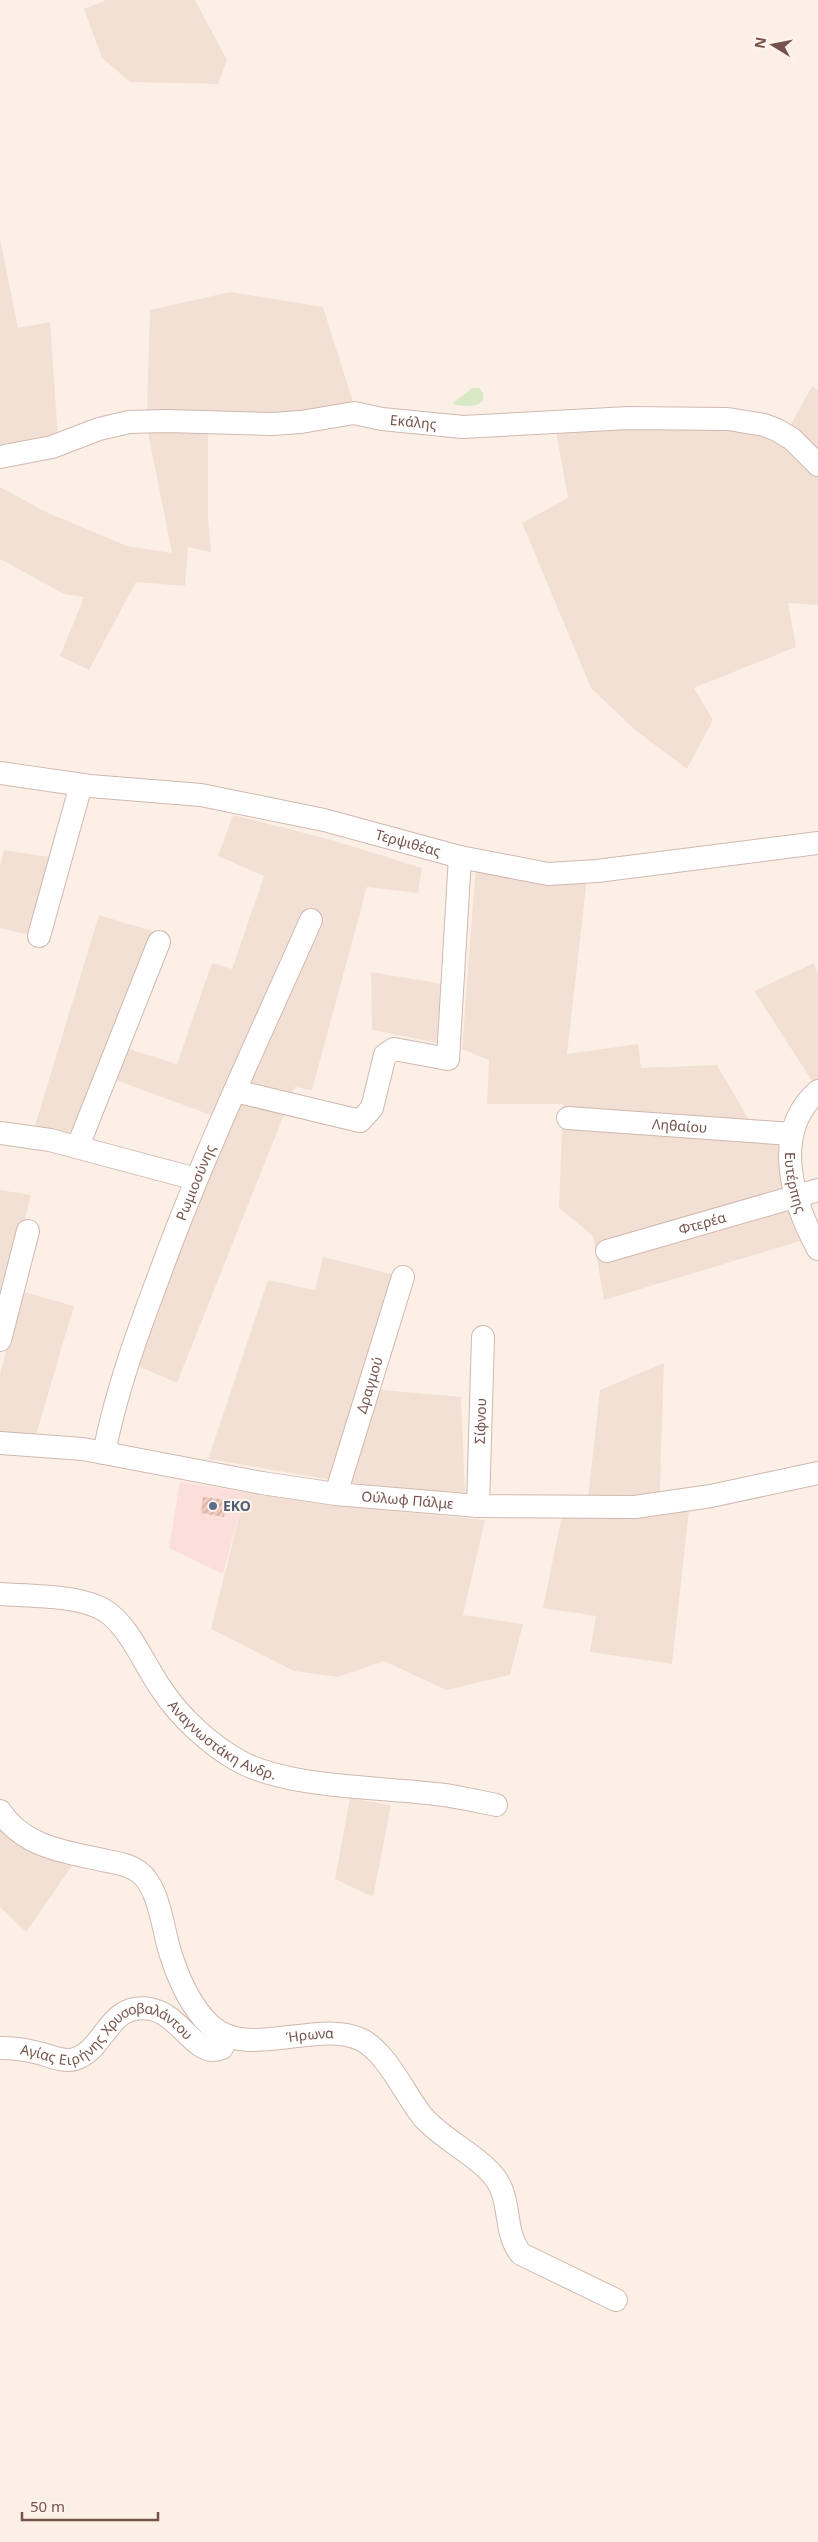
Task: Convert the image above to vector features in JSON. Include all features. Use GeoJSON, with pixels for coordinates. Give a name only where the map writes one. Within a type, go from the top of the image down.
{"type":"FeatureCollection","features":[{"type":"Feature","properties":{"kind":"street","name":"Εκάλης"},"geometry":{"type":"LineString","coordinates":[[0,457],[52,447],[99,428],[124,423],[166,421],[272,424],[301,422],[354,413],[382,419],[463,427],[628,418],[728,420],[758,424],[777,430],[792,439],[818,465]]}},
{"type":"Feature","properties":{"kind":"street","name":"Τερψιθέας"},"geometry":{"type":"LineString","coordinates":[[0,774],[81,785],[179,792],[210,797],[324,820],[460,857],[548,874],[672,862],[818,843]]}},
{"type":"Feature","properties":{"kind":"street"},"geometry":{"type":"LineString","coordinates":[[39,936],[81,785]]}},
{"type":"Feature","properties":{"kind":"street"},"geometry":{"type":"LineString","coordinates":[[235,1091],[360,1121],[372,1108],[385,1055],[394,1049],[448,1059],[460,857]]}},
{"type":"Feature","properties":{"kind":"street","name":"Ρωμιοσύνης"},"geometry":{"type":"LineString","coordinates":[[104,1453],[126,1364],[196,1179],[310,920]]}},
{"type":"Feature","properties":{"kind":"street"},"geometry":{"type":"LineString","coordinates":[[78,1146],[159,942]]}},
{"type":"Feature","properties":{"kind":"street","name":"Ευτέρπης"},"geometry":{"type":"LineString","coordinates":[[818,1091],[800,1110],[792,1134],[791,1170],[800,1210],[818,1249]]}},
{"type":"Feature","properties":{"kind":"street","name":"Ληθαίου"},"geometry":{"type":"LineString","coordinates":[[568,1118],[792,1134]]}},
{"type":"Feature","properties":{"kind":"street"},"geometry":{"type":"LineString","coordinates":[[0,1133],[78,1146],[196,1179]]}},
{"type":"Feature","properties":{"kind":"street","name":"Φτερέα"},"geometry":{"type":"LineString","coordinates":[[607,1251],[818,1190]]}},
{"type":"Feature","properties":{"kind":"street"},"geometry":{"type":"LineString","coordinates":[[0,1340],[28,1231]]}},
{"type":"Feature","properties":{"kind":"street","name":"Δραγμού"},"geometry":{"type":"LineString","coordinates":[[336,1494],[403,1277]]}},
{"type":"Feature","properties":{"kind":"street","name":"Σίφνου"},"geometry":{"type":"LineString","coordinates":[[478,1506],[483,1337]]}},
{"type":"Feature","properties":{"kind":"street","name":"Ούλωφ Πάλμε"},"geometry":{"type":"LineString","coordinates":[[0,1443],[37,1444],[104,1453],[262,1483],[336,1494],[478,1506],[635,1507],[711,1496],[818,1472]]}},
{"type":"Feature","properties":{"kind":"street","name":"Αναγνωστάκη Ανδρ."},"geometry":{"type":"LineString","coordinates":[[0,1594],[71,1601],[99,1608],[112,1615],[125,1631],[161,1689],[180,1712],[237,1760],[254,1768],[305,1780],[437,1794],[496,1805]]}},
{"type":"Feature","properties":{"kind":"street","name":"Ήρωνα"},"geometry":{"type":"LineString","coordinates":[[0,1811],[18,1831],[38,1843],[58,1850],[127,1866],[141,1873],[149,1882],[170,1952],[184,1987],[209,2024],[218,2032],[228,2036],[263,2039],[338,2034],[364,2042],[389,2068],[424,2118],[496,2179],[504,2198],[512,2242],[521,2254],[616,2300]]}},
{"type":"Feature","properties":{"kind":"street","name":"Αγίας Ειρήνης Χρυσοβαλάντου"},"geometry":{"type":"LineString","coordinates":[[0,2048],[24,2050],[65,2060],[73,2060],[88,2050],[116,2018],[139,2008],[156,2010],[169,2016],[198,2045],[206,2050],[222,2048],[228,2036]]}},
{"type":"Feature","properties":{"kind":"shaded area"},"geometry":{"type":"Polygon","coordinates":[[[106,0],[195,0],[227,60],[218,84],[130,82],[102,58],[84,9],[106,0]]]}},
{"type":"Feature","properties":{"kind":"shaded area"},"geometry":{"type":"Polygon","coordinates":[[[0,239],[18,328],[50,322],[58,437],[0,448],[0,239]]]}},
{"type":"Feature","properties":{"kind":"shaded area"},"geometry":{"type":"Polygon","coordinates":[[[230,292],[323,307],[353,402],[287,414],[187,414],[147,410],[150,310],[230,292]]]}},
{"type":"Feature","properties":{"kind":"shaded area"},"geometry":{"type":"Polygon","coordinates":[[[812,386],[818,390],[818,464],[813,472],[818,476],[818,605],[788,603],[796,647],[694,688],[713,720],[687,769],[635,730],[591,688],[522,523],[568,498],[556,432],[610,428],[689,427],[760,433],[783,439],[812,386]]]}},
{"type":"Feature","properties":{"kind":"shaded area"},"geometry":{"type":"Polygon","coordinates":[[[147,428],[208,430],[208,518],[211,552],[188,547],[185,586],[136,582],[89,670],[60,656],[84,597],[64,594],[0,559],[0,487],[46,512],[127,546],[172,553],[147,428]]]}},
{"type":"Feature","properties":{"kind":"shaded area"},"geometry":{"type":"Polygon","coordinates":[[[233,815],[332,840],[422,868],[418,893],[367,887],[312,1090],[295,1087],[177,1383],[131,1363],[227,1121],[102,1075],[75,1138],[34,1129],[99,915],[152,931],[110,1043],[177,1064],[212,963],[232,969],[264,876],[218,856],[233,815]]]}},
{"type":"Feature","properties":{"kind":"shaded area"},"geometry":{"type":"Polygon","coordinates":[[[4,850],[56,858],[35,936],[0,928],[0,867],[4,850]]]}},
{"type":"Feature","properties":{"kind":"shaded area"},"geometry":{"type":"Polygon","coordinates":[[[476,864],[587,878],[567,1054],[638,1044],[641,1068],[717,1065],[760,1139],[783,1142],[804,1240],[604,1300],[593,1236],[559,1208],[563,1104],[487,1104],[489,1060],[462,1049],[476,864]]]}},
{"type":"Feature","properties":{"kind":"shaded area"},"geometry":{"type":"Polygon","coordinates":[[[814,963],[818,975],[818,1081],[814,1084],[754,991],[814,963]]]}},
{"type":"Feature","properties":{"kind":"shaded area"},"geometry":{"type":"Polygon","coordinates":[[[371,972],[443,984],[437,1043],[372,1030],[371,972]]]}},
{"type":"Feature","properties":{"kind":"shaded area"},"geometry":{"type":"Polygon","coordinates":[[[0,1190],[31,1195],[6,1293],[0,1291],[0,1190]]]}},
{"type":"Feature","properties":{"kind":"shaded area"},"geometry":{"type":"Polygon","coordinates":[[[323,1257],[403,1277],[372,1389],[461,1397],[465,1492],[427,1491],[344,1482],[208,1459],[268,1280],[315,1290],[323,1257]]]}},
{"type":"Feature","properties":{"kind":"shaded area"},"geometry":{"type":"Polygon","coordinates":[[[20,1291],[74,1306],[36,1435],[0,1434],[0,1375],[20,1291]]]}},
{"type":"Feature","properties":{"kind":"shaded area"},"geometry":{"type":"Polygon","coordinates":[[[664,1363],[659,1514],[689,1510],[672,1664],[590,1652],[596,1616],[543,1608],[562,1515],[586,1516],[600,1390],[664,1363]]]}},
{"type":"Feature","properties":{"kind":"shaded area"},"geometry":{"type":"Polygon","coordinates":[[[180,1482],[245,1492],[223,1574],[169,1548],[180,1482]]]}},
{"type":"Feature","properties":{"kind":"shaded area"},"geometry":{"type":"Polygon","coordinates":[[[245,1492],[329,1505],[485,1520],[463,1615],[523,1624],[510,1675],[446,1690],[384,1661],[338,1677],[294,1671],[211,1629],[245,1492]]]}},
{"type":"Feature","properties":{"kind":"shaded area"},"geometry":{"type":"Polygon","coordinates":[[[350,1798],[391,1805],[373,1897],[335,1879],[350,1798]]]}},
{"type":"Feature","properties":{"kind":"shaded area"},"geometry":{"type":"Polygon","coordinates":[[[0,1829],[20,1845],[45,1858],[72,1866],[26,1932],[0,1907],[0,1829]]]}},
{"type":"Feature","properties":{"kind":"green space"},"geometry":{"type":"Polygon","coordinates":[[[472,388],[479,388],[483,393],[483,400],[480,403],[469,406],[452,404],[472,388]]]}},
{"type":"Feature","properties":{"kind":"building"},"geometry":{"type":"Polygon","coordinates":[[[203,1497],[227,1500],[224,1517],[201,1513],[203,1497]]]}},
{"type":"Feature","properties":{"kind":"place","name":"EKO"},"geometry":{"type":"Point","coordinates":[213,1506]}}]}
